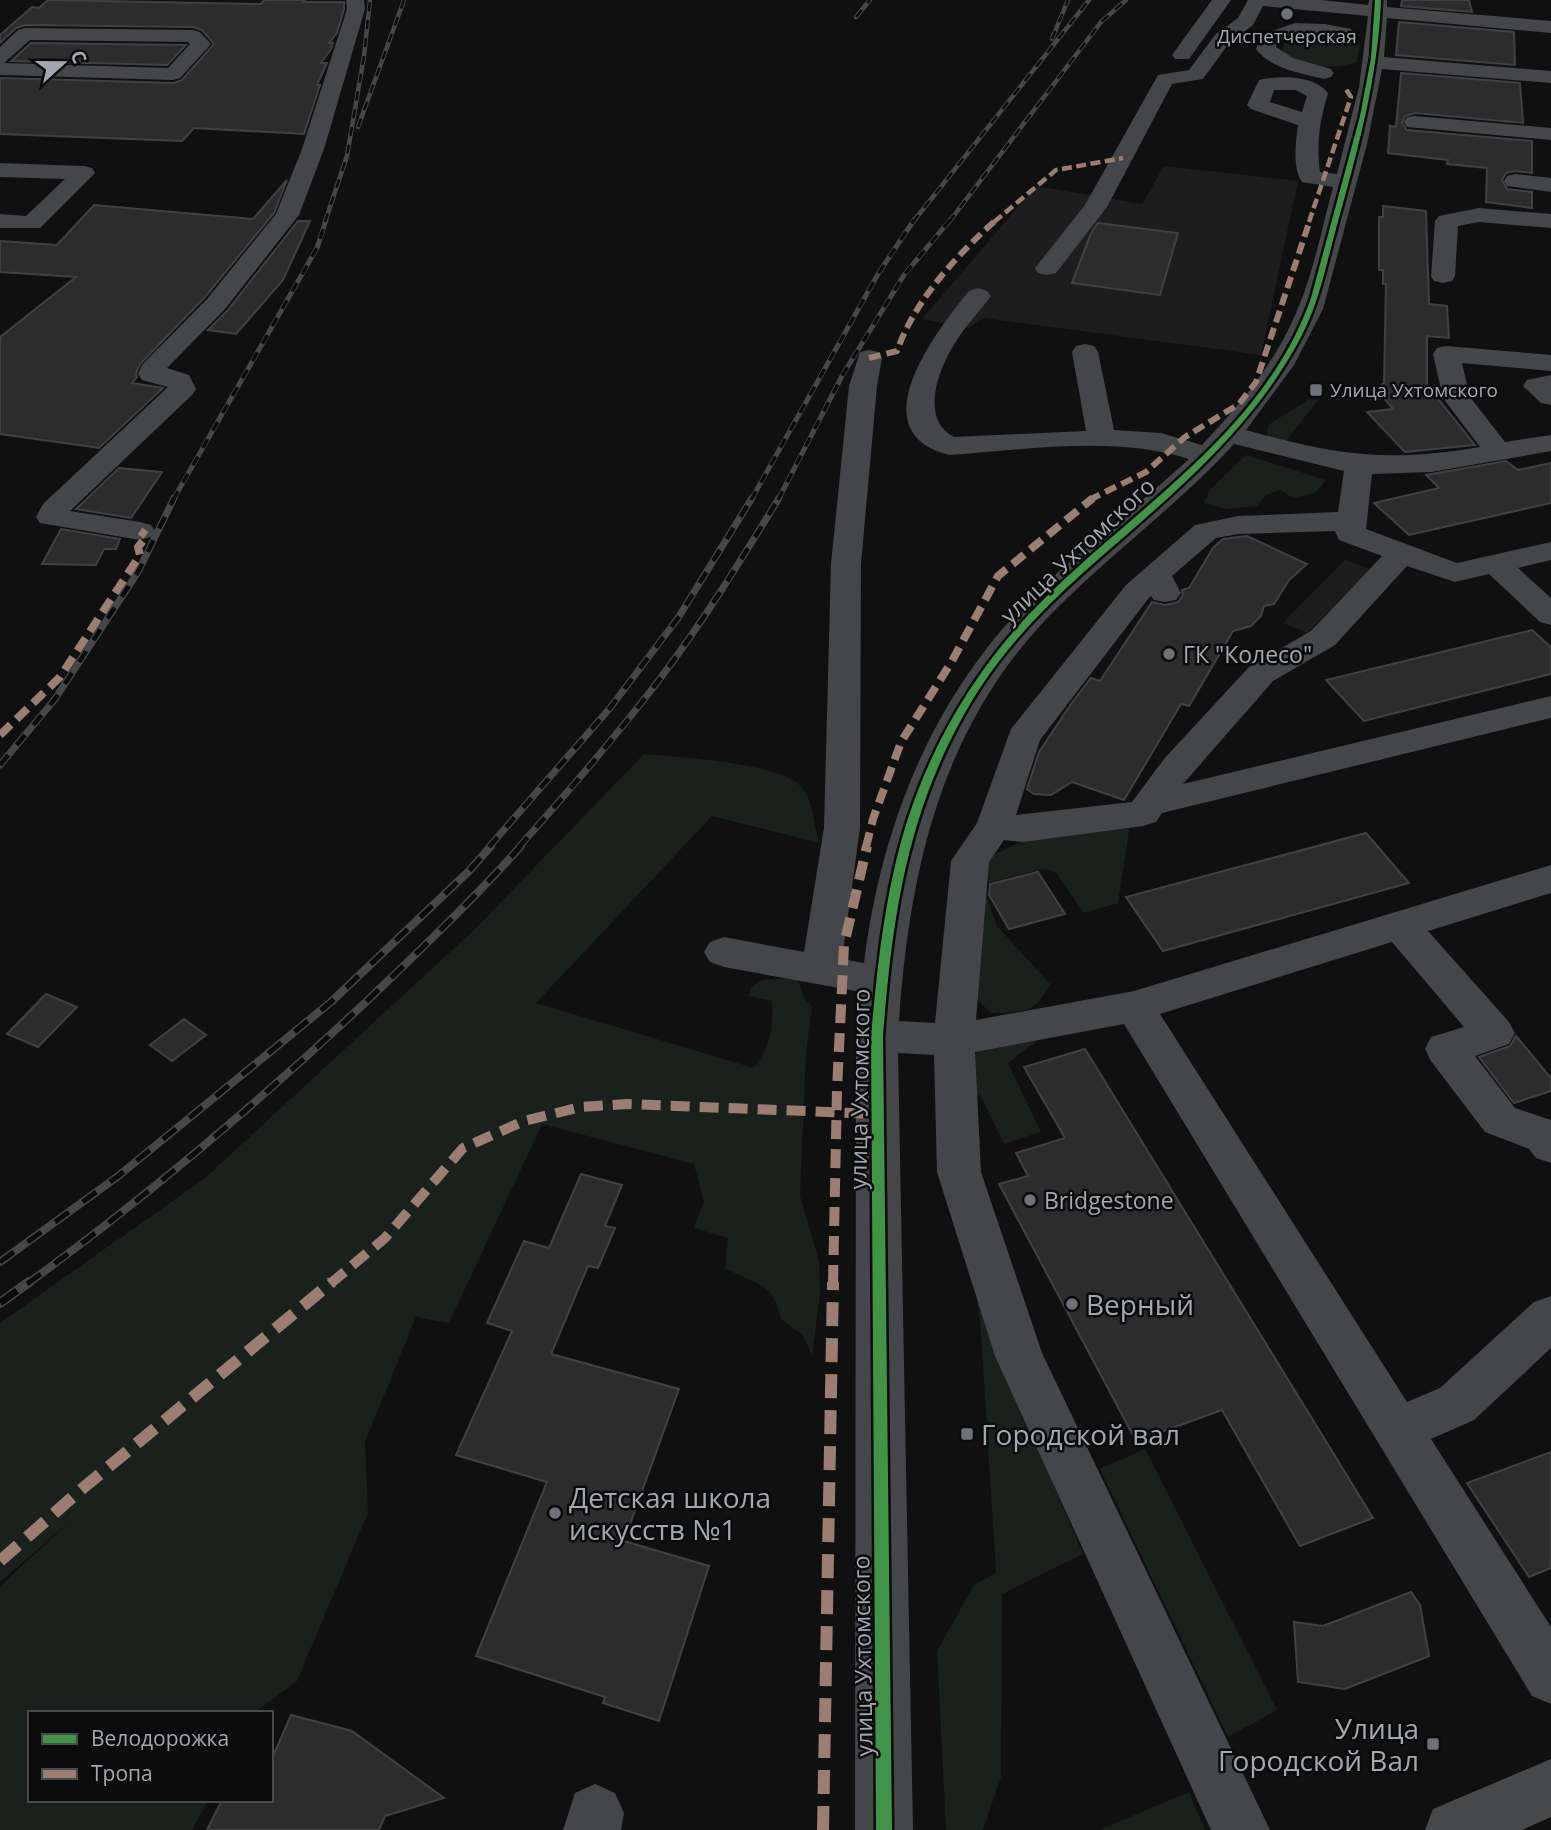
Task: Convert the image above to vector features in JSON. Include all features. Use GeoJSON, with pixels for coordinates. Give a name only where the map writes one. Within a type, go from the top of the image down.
{"type":"FeatureCollection","features":[{"type":"Feature","properties":{"kind":"main road"},"geometry":{"type":"LineString","coordinates":[[1454,1830],[1551,1788]]}},
{"type":"Feature","properties":{"kind":"street"},"geometry":{"type":"LineString","coordinates":[[140,531],[51,517],[54,510],[182,389],[179,381],[151,374],[155,365],[216,304],[287,215],[313,149],[356,9],[355,0]]}},
{"type":"Feature","properties":{"kind":"street"},"geometry":{"type":"LineString","coordinates":[[1047,268],[1095,207],[1165,79],[1222,0]]}},
{"type":"Feature","properties":{"kind":"street"},"geometry":{"type":"LineString","coordinates":[[1165,79],[1196,75],[1222,39],[1246,21],[1259,0],[1378,5],[1447,20],[1551,17]]}},
{"type":"Feature","properties":{"kind":"street","name":"улица Ухтомского"},"geometry":{"type":"LineString","coordinates":[[884,1830],[877,1036],[881,981],[900,872],[928,777],[949,731],[972,695],[1026,623],[1218,444],[1283,360],[1306,321],[1346,182],[1368,91],[1378,5]]}},
{"type":"Feature","properties":{"kind":"street"},"geometry":{"type":"LineString","coordinates":[[1368,91],[1348,81],[1274,57],[1266,49],[1268,39],[1278,32],[1298,28],[1341,32],[1374,53],[1551,77]]}},
{"type":"Feature","properties":{"kind":"street"},"geometry":{"type":"LineString","coordinates":[[0,58],[25,34],[192,36],[201,44],[173,74],[0,69]]}},
{"type":"Feature","properties":{"kind":"street"},"geometry":{"type":"LineString","coordinates":[[1308,121],[1305,146],[1310,177],[1346,182]]}},
{"type":"Feature","properties":{"kind":"street"},"geometry":{"type":"LineString","coordinates":[[1415,122],[1551,134]]}},
{"type":"Feature","properties":{"kind":"street"},"geometry":{"type":"LineString","coordinates":[[0,170],[83,173],[32,223],[0,220]]}},
{"type":"Feature","properties":{"kind":"street"},"geometry":{"type":"LineString","coordinates":[[1515,181],[1551,185]]}},
{"type":"Feature","properties":{"kind":"street"},"geometry":{"type":"LineString","coordinates":[[1443,276],[1447,221],[1479,215],[1551,221]]}},
{"type":"Feature","properties":{"kind":"street"},"geometry":{"type":"LineString","coordinates":[[978,296],[944,339],[926,374],[920,410],[928,433],[937,443],[949,446],[1105,438],[1218,444],[1289,451],[1389,466],[1419,464],[1551,443]]}},
{"type":"Feature","properties":{"kind":"street"},"geometry":{"type":"LineString","coordinates":[[1086,352],[1100,431],[1105,438]]}},
{"type":"Feature","properties":{"kind":"street"},"geometry":{"type":"LineString","coordinates":[[1498,452],[1457,398],[1446,354],[1551,363]]}},
{"type":"Feature","properties":{"kind":"street"},"geometry":{"type":"LineString","coordinates":[[821,970],[842,828],[846,564],[863,386],[869,358]]}},
{"type":"Feature","properties":{"kind":"street"},"geometry":{"type":"LineString","coordinates":[[1551,383],[1537,386],[1551,397]]}},
{"type":"Feature","properties":{"kind":"street"},"geometry":{"type":"LineString","coordinates":[[1359,463],[1350,534],[1455,573],[1551,551]]}},
{"type":"Feature","properties":{"kind":"street"},"geometry":{"type":"LineString","coordinates":[[1241,1830],[1019,1356],[959,1172],[954,1040],[970,861],[994,826],[1023,737],[1137,592],[1160,584],[1206,531],[1238,525],[1351,521]]}},
{"type":"Feature","properties":{"kind":"street"},"geometry":{"type":"LineString","coordinates":[[994,826],[1023,829],[1143,813],[1176,767],[1261,674],[1323,638],[1402,553]]}},
{"type":"Feature","properties":{"kind":"street"},"geometry":{"type":"LineString","coordinates":[[1496,564],[1551,615]]}},
{"type":"Feature","properties":{"kind":"street"},"geometry":{"type":"LineString","coordinates":[[1149,804],[1551,707]]}},
{"type":"Feature","properties":{"kind":"street"},"geometry":{"type":"LineString","coordinates":[[877,1036],[954,1040],[1134,1007],[1551,879]]}},
{"type":"Feature","properties":{"kind":"street"},"geometry":{"type":"LineString","coordinates":[[1400,925],[1494,1033],[1446,1049],[1500,1120],[1544,1136],[1551,1145]]}},
{"type":"Feature","properties":{"kind":"street"},"geometry":{"type":"LineString","coordinates":[[724,953],[881,981]]}},
{"type":"Feature","properties":{"kind":"street"},"geometry":{"type":"LineString","coordinates":[[1134,1007],[1551,1677]]}},
{"type":"Feature","properties":{"kind":"street"},"geometry":{"type":"LineString","coordinates":[[1397,1430],[1457,1404],[1551,1317]]}},
{"type":"Feature","properties":{"kind":"shaded area"},"geometry":{"type":"Polygon","coordinates":[[[1292,35],[1335,37],[1360,44],[1357,62],[1328,67],[1298,61],[1282,51],[1286,40],[1292,35]]]}},
{"type":"Feature","properties":{"kind":"shaded area"},"geometry":{"type":"Polygon","coordinates":[[[1164,166],[1298,181],[1261,355],[984,318],[968,328],[922,319],[1036,186],[1142,204],[1164,166]]]}},
{"type":"Feature","properties":{"kind":"shaded area"},"geometry":{"type":"Polygon","coordinates":[[[1309,399],[1318,400],[1283,445],[1267,436],[1268,425],[1309,399]]]}},
{"type":"Feature","properties":{"kind":"shaded area"},"geometry":{"type":"Polygon","coordinates":[[[1246,455],[1326,480],[1315,493],[1293,498],[1280,490],[1266,495],[1257,506],[1227,509],[1204,503],[1210,490],[1246,455]]]}},
{"type":"Feature","properties":{"kind":"shaded area"},"geometry":{"type":"Polygon","coordinates":[[[1345,560],[1369,569],[1308,633],[1283,623],[1345,560]]]}},
{"type":"Feature","properties":{"kind":"shaded area"},"geometry":{"type":"Polygon","coordinates":[[[644,754],[701,759],[768,770],[785,776],[802,788],[812,811],[819,843],[712,816],[536,1003],[754,1068],[770,1036],[772,1001],[748,996],[751,987],[762,980],[797,978],[804,998],[812,1007],[806,1054],[800,1196],[819,1261],[820,1295],[812,1356],[803,1335],[781,1319],[768,1290],[725,1268],[728,1238],[694,1228],[704,1202],[694,1164],[542,1124],[449,1323],[416,1317],[365,1442],[368,1513],[297,1681],[257,1711],[28,1711],[28,1802],[207,1802],[192,1830],[0,1830],[0,1586],[72,1520],[0,1582],[0,1323],[205,1178],[475,929],[644,754]]]}},
{"type":"Feature","properties":{"kind":"shaded area"},"geometry":{"type":"Polygon","coordinates":[[[1130,824],[1118,903],[1084,913],[1056,873],[1043,869],[982,884],[997,926],[1050,984],[1033,1007],[1020,1012],[991,1013],[973,996],[977,882],[986,858],[1021,842],[1130,824]]]}},
{"type":"Feature","properties":{"kind":"shaded area"},"geometry":{"type":"Polygon","coordinates":[[[1039,1039],[1008,1063],[1041,1132],[1004,1144],[980,1095],[966,1098],[964,1061],[985,1048],[1039,1039]]]}},
{"type":"Feature","properties":{"kind":"shaded area"},"geometry":{"type":"Polygon","coordinates":[[[959,1191],[1001,1359],[1083,1554],[1002,1594],[1001,1777],[983,1830],[946,1830],[937,1651],[974,1585],[996,1573],[980,1318],[959,1191]]]}},
{"type":"Feature","properties":{"kind":"shaded area"},"geometry":{"type":"Polygon","coordinates":[[[1145,1449],[1277,1710],[1228,1737],[1100,1469],[1145,1449]]]}},
{"type":"Feature","properties":{"kind":"shaded area"},"geometry":{"type":"Polygon","coordinates":[[[1189,1792],[1205,1830],[1099,1830],[1189,1792]]]}},
{"type":"Feature","properties":{"kind":"building"},"geometry":{"type":"Polygon","coordinates":[[[48,0],[261,4],[264,0],[305,0],[303,2],[344,2],[344,9],[337,33],[329,43],[333,43],[331,49],[321,63],[327,63],[317,85],[320,85],[304,134],[194,128],[182,141],[0,134],[0,78],[174,83],[182,80],[214,44],[202,30],[193,27],[25,25],[16,28],[0,43],[0,35],[32,7],[39,8],[48,0]]]}},
{"type":"Feature","properties":{"kind":"building"},"geometry":{"type":"Polygon","coordinates":[[[1402,0],[1469,0],[1472,12],[1401,6],[1402,0]]]}},
{"type":"Feature","properties":{"kind":"building"},"geometry":{"type":"Polygon","coordinates":[[[1399,22],[1514,32],[1515,65],[1396,55],[1399,22]]]}},
{"type":"Feature","properties":{"kind":"building"},"geometry":{"type":"Polygon","coordinates":[[[31,43],[186,45],[167,65],[11,61],[31,43]]]}},
{"type":"Feature","properties":{"kind":"building"},"geometry":{"type":"Polygon","coordinates":[[[1401,73],[1520,83],[1523,123],[1415,113],[1405,116],[1402,123],[1407,130],[1532,141],[1532,173],[1514,171],[1506,173],[1502,180],[1507,189],[1532,192],[1532,208],[1486,202],[1487,168],[1388,153],[1390,126],[1396,127],[1401,73]]]}},
{"type":"Feature","properties":{"kind":"building"},"geometry":{"type":"Polygon","coordinates":[[[287,180],[274,213],[205,297],[140,364],[137,377],[132,383],[163,388],[99,448],[0,434],[0,337],[76,277],[0,272],[0,241],[57,245],[94,205],[253,219],[287,180]]]}},
{"type":"Feature","properties":{"kind":"building"},"geometry":{"type":"Polygon","coordinates":[[[1383,206],[1426,211],[1429,304],[1447,306],[1449,338],[1427,336],[1427,385],[1475,445],[1405,452],[1367,412],[1393,409],[1376,388],[1384,383],[1386,284],[1383,284],[1383,270],[1379,270],[1379,217],[1383,217],[1383,206]]]}},
{"type":"Feature","properties":{"kind":"building"},"geometry":{"type":"Polygon","coordinates":[[[298,221],[310,221],[283,280],[236,334],[208,330],[227,311],[298,221]]]}},
{"type":"Feature","properties":{"kind":"building"},"geometry":{"type":"Polygon","coordinates":[[[1098,223],[1178,233],[1160,295],[1072,283],[1091,233],[1098,223]]]}},
{"type":"Feature","properties":{"kind":"building"},"geometry":{"type":"Polygon","coordinates":[[[1506,461],[1518,470],[1551,463],[1551,503],[1409,535],[1374,503],[1439,488],[1426,475],[1506,461]]]}},
{"type":"Feature","properties":{"kind":"building"},"geometry":{"type":"Polygon","coordinates":[[[119,468],[162,472],[131,518],[76,509],[119,468]]]}},
{"type":"Feature","properties":{"kind":"building"},"geometry":{"type":"Polygon","coordinates":[[[61,529],[120,539],[116,549],[104,549],[96,565],[42,564],[61,529]]]}},
{"type":"Feature","properties":{"kind":"building","name":"ГК \"Колесо\""},"geometry":{"type":"Polygon","coordinates":[[[1247,536],[1307,564],[1289,580],[1274,604],[1264,606],[1261,616],[1251,626],[1233,631],[1189,706],[1181,704],[1124,800],[1072,782],[1051,795],[1034,794],[1027,789],[1039,752],[1071,704],[1091,678],[1100,681],[1152,602],[1165,605],[1178,602],[1183,595],[1182,590],[1189,588],[1213,548],[1223,539],[1247,536]]]}},
{"type":"Feature","properties":{"kind":"building"},"geometry":{"type":"Polygon","coordinates":[[[1532,630],[1551,647],[1551,674],[1364,721],[1326,680],[1532,630]]]}},
{"type":"Feature","properties":{"kind":"building"},"geometry":{"type":"Polygon","coordinates":[[[1366,833],[1409,883],[1163,951],[1126,897],[1366,833]]]}},
{"type":"Feature","properties":{"kind":"building"},"geometry":{"type":"Polygon","coordinates":[[[1038,872],[1065,914],[1009,929],[989,895],[990,884],[1038,872]]]}},
{"type":"Feature","properties":{"kind":"building"},"geometry":{"type":"Polygon","coordinates":[[[46,994],[77,1007],[38,1047],[7,1034],[46,994]]]}},
{"type":"Feature","properties":{"kind":"building"},"geometry":{"type":"Polygon","coordinates":[[[184,1019],[206,1035],[172,1061],[150,1045],[184,1019]]]}},
{"type":"Feature","properties":{"kind":"building"},"geometry":{"type":"Polygon","coordinates":[[[1516,1036],[1551,1078],[1551,1091],[1514,1103],[1479,1057],[1510,1046],[1516,1036]]]}},
{"type":"Feature","properties":{"kind":"building"},"geometry":{"type":"Polygon","coordinates":[[[1085,1049],[1373,1518],[1300,1546],[1222,1410],[1136,1441],[999,1184],[1028,1176],[1016,1153],[1065,1138],[1024,1067],[1085,1049]]]}},
{"type":"Feature","properties":{"kind":"building"},"geometry":{"type":"Polygon","coordinates":[[[581,1174],[622,1185],[605,1226],[615,1228],[598,1268],[588,1266],[551,1354],[679,1389],[624,1541],[709,1566],[659,1721],[603,1703],[605,1697],[476,1656],[547,1482],[456,1455],[512,1331],[487,1323],[524,1241],[549,1248],[581,1174]]]}},
{"type":"Feature","properties":{"kind":"building"},"geometry":{"type":"Polygon","coordinates":[[[1551,1452],[1551,1568],[1529,1577],[1467,1483],[1551,1452]]]}},
{"type":"Feature","properties":{"kind":"building"},"geometry":{"type":"Polygon","coordinates":[[[1411,1592],[1420,1605],[1429,1656],[1345,1689],[1298,1682],[1294,1622],[1323,1626],[1411,1592]]]}},
{"type":"Feature","properties":{"kind":"building"},"geometry":{"type":"Polygon","coordinates":[[[291,1715],[352,1731],[444,1798],[385,1816],[379,1830],[207,1830],[221,1802],[273,1802],[273,1756],[291,1715]]]}},
{"type":"Feature","properties":{"kind":"railway"},"geometry":{"type":"LineString","coordinates":[[325,222],[347,156],[364,56],[370,0]]}},
{"type":"Feature","properties":{"kind":"railway"},"geometry":{"type":"LineString","coordinates":[[358,127],[404,0]]}},
{"type":"Feature","properties":{"kind":"railway"},"geometry":{"type":"LineString","coordinates":[[856,17],[870,0]]}},
{"type":"Feature","properties":{"kind":"railway"},"geometry":{"type":"LineString","coordinates":[[1052,39],[1068,0]]}},
{"type":"Feature","properties":{"kind":"railway"},"geometry":{"type":"LineString","coordinates":[[913,222],[1089,0]]}},
{"type":"Feature","properties":{"kind":"railway"},"geometry":{"type":"LineString","coordinates":[[949,222],[1101,22],[1126,0]]}},
{"type":"Feature","properties":{"kind":"railway"},"geometry":{"type":"LineString","coordinates":[[173,500],[317,248],[326,220]]}},
{"type":"Feature","properties":{"kind":"railway"},"geometry":{"type":"LineString","coordinates":[[751,500],[878,274],[914,220]]}},
{"type":"Feature","properties":{"kind":"railway"},"geometry":{"type":"LineString","coordinates":[[778,500],[842,376],[904,275],[950,220]]}},
{"type":"Feature","properties":{"kind":"railway"},"geometry":{"type":"LineString","coordinates":[[489,847],[610,708],[678,618],[752,498]]}},
{"type":"Feature","properties":{"kind":"railway"},"geometry":{"type":"LineString","coordinates":[[519,847],[659,680],[736,568],[779,498]]}},
{"type":"Feature","properties":{"kind":"railway"},"geometry":{"type":"LineString","coordinates":[[0,765],[55,699],[138,572],[173,500]]}},
{"type":"Feature","properties":{"kind":"railway"},"geometry":{"type":"LineString","coordinates":[[0,1262],[117,1177],[331,1002],[469,871],[491,846]]}},
{"type":"Feature","properties":{"kind":"railway"},"geometry":{"type":"LineString","coordinates":[[27,1284],[159,1182],[286,1075],[427,944],[521,846]]}},
{"type":"Feature","properties":{"kind":"railway"},"geometry":{"type":"LineString","coordinates":[[0,1303],[29,1282]]}},
{"type":"Feature","properties":{"kind":"marked path"},"geometry":{"type":"LineString","coordinates":[[823,1830],[837,1090],[844,945],[873,819],[901,742],[952,661],[998,576],[1088,500],[1146,472],[1185,437],[1239,404],[1256,382],[1351,97],[1345,88]]}},
{"type":"Feature","properties":{"kind":"marked path"},"geometry":{"type":"LineString","coordinates":[[869,358],[897,351],[904,331],[920,306],[963,250],[1056,170],[1123,158]]}},
{"type":"Feature","properties":{"kind":"marked path"},"geometry":{"type":"LineString","coordinates":[[0,735],[60,677],[140,555],[138,547],[147,536],[140,531]]}},
{"type":"Feature","properties":{"kind":"marked path"},"geometry":{"type":"LineString","coordinates":[[0,1561],[83,1488],[385,1238],[463,1148],[524,1121],[581,1107],[627,1104],[878,1114]]}},
{"type":"Feature","properties":{"kind":"cycle path"},"geometry":{"type":"LineString","coordinates":[[884,1830],[877,1036],[890,918],[907,839],[933,764],[951,729],[982,678],[1009,642],[1069,580],[1203,460],[1250,408],[1290,350],[1314,298],[1356,144],[1374,58],[1378,0]]}},
{"type":"Feature","properties":{"kind":"place","name":"Диспетчерская"},"geometry":{"type":"Point","coordinates":[1287,14]}},
{"type":"Feature","properties":{"kind":"place","name":"Улица Ухтомского"},"geometry":{"type":"Point","coordinates":[1316,390]}},
{"type":"Feature","properties":{"kind":"place","name":"ГК \"Колесо\""},"geometry":{"type":"Point","coordinates":[1169,654]}},
{"type":"Feature","properties":{"kind":"place","name":"Bridgestone"},"geometry":{"type":"Point","coordinates":[1030,1200]}},
{"type":"Feature","properties":{"kind":"place","name":"Верный"},"geometry":{"type":"Point","coordinates":[1072,1304]}},
{"type":"Feature","properties":{"kind":"place","name":"Городской вал"},"geometry":{"type":"Point","coordinates":[967,1434]}},
{"type":"Feature","properties":{"kind":"place","name":"Детская школа искусств №1"},"geometry":{"type":"Point","coordinates":[555,1513]}},
{"type":"Feature","properties":{"kind":"place","name":"Улица Городской Вал"},"geometry":{"type":"Point","coordinates":[1433,1744]}}]}
